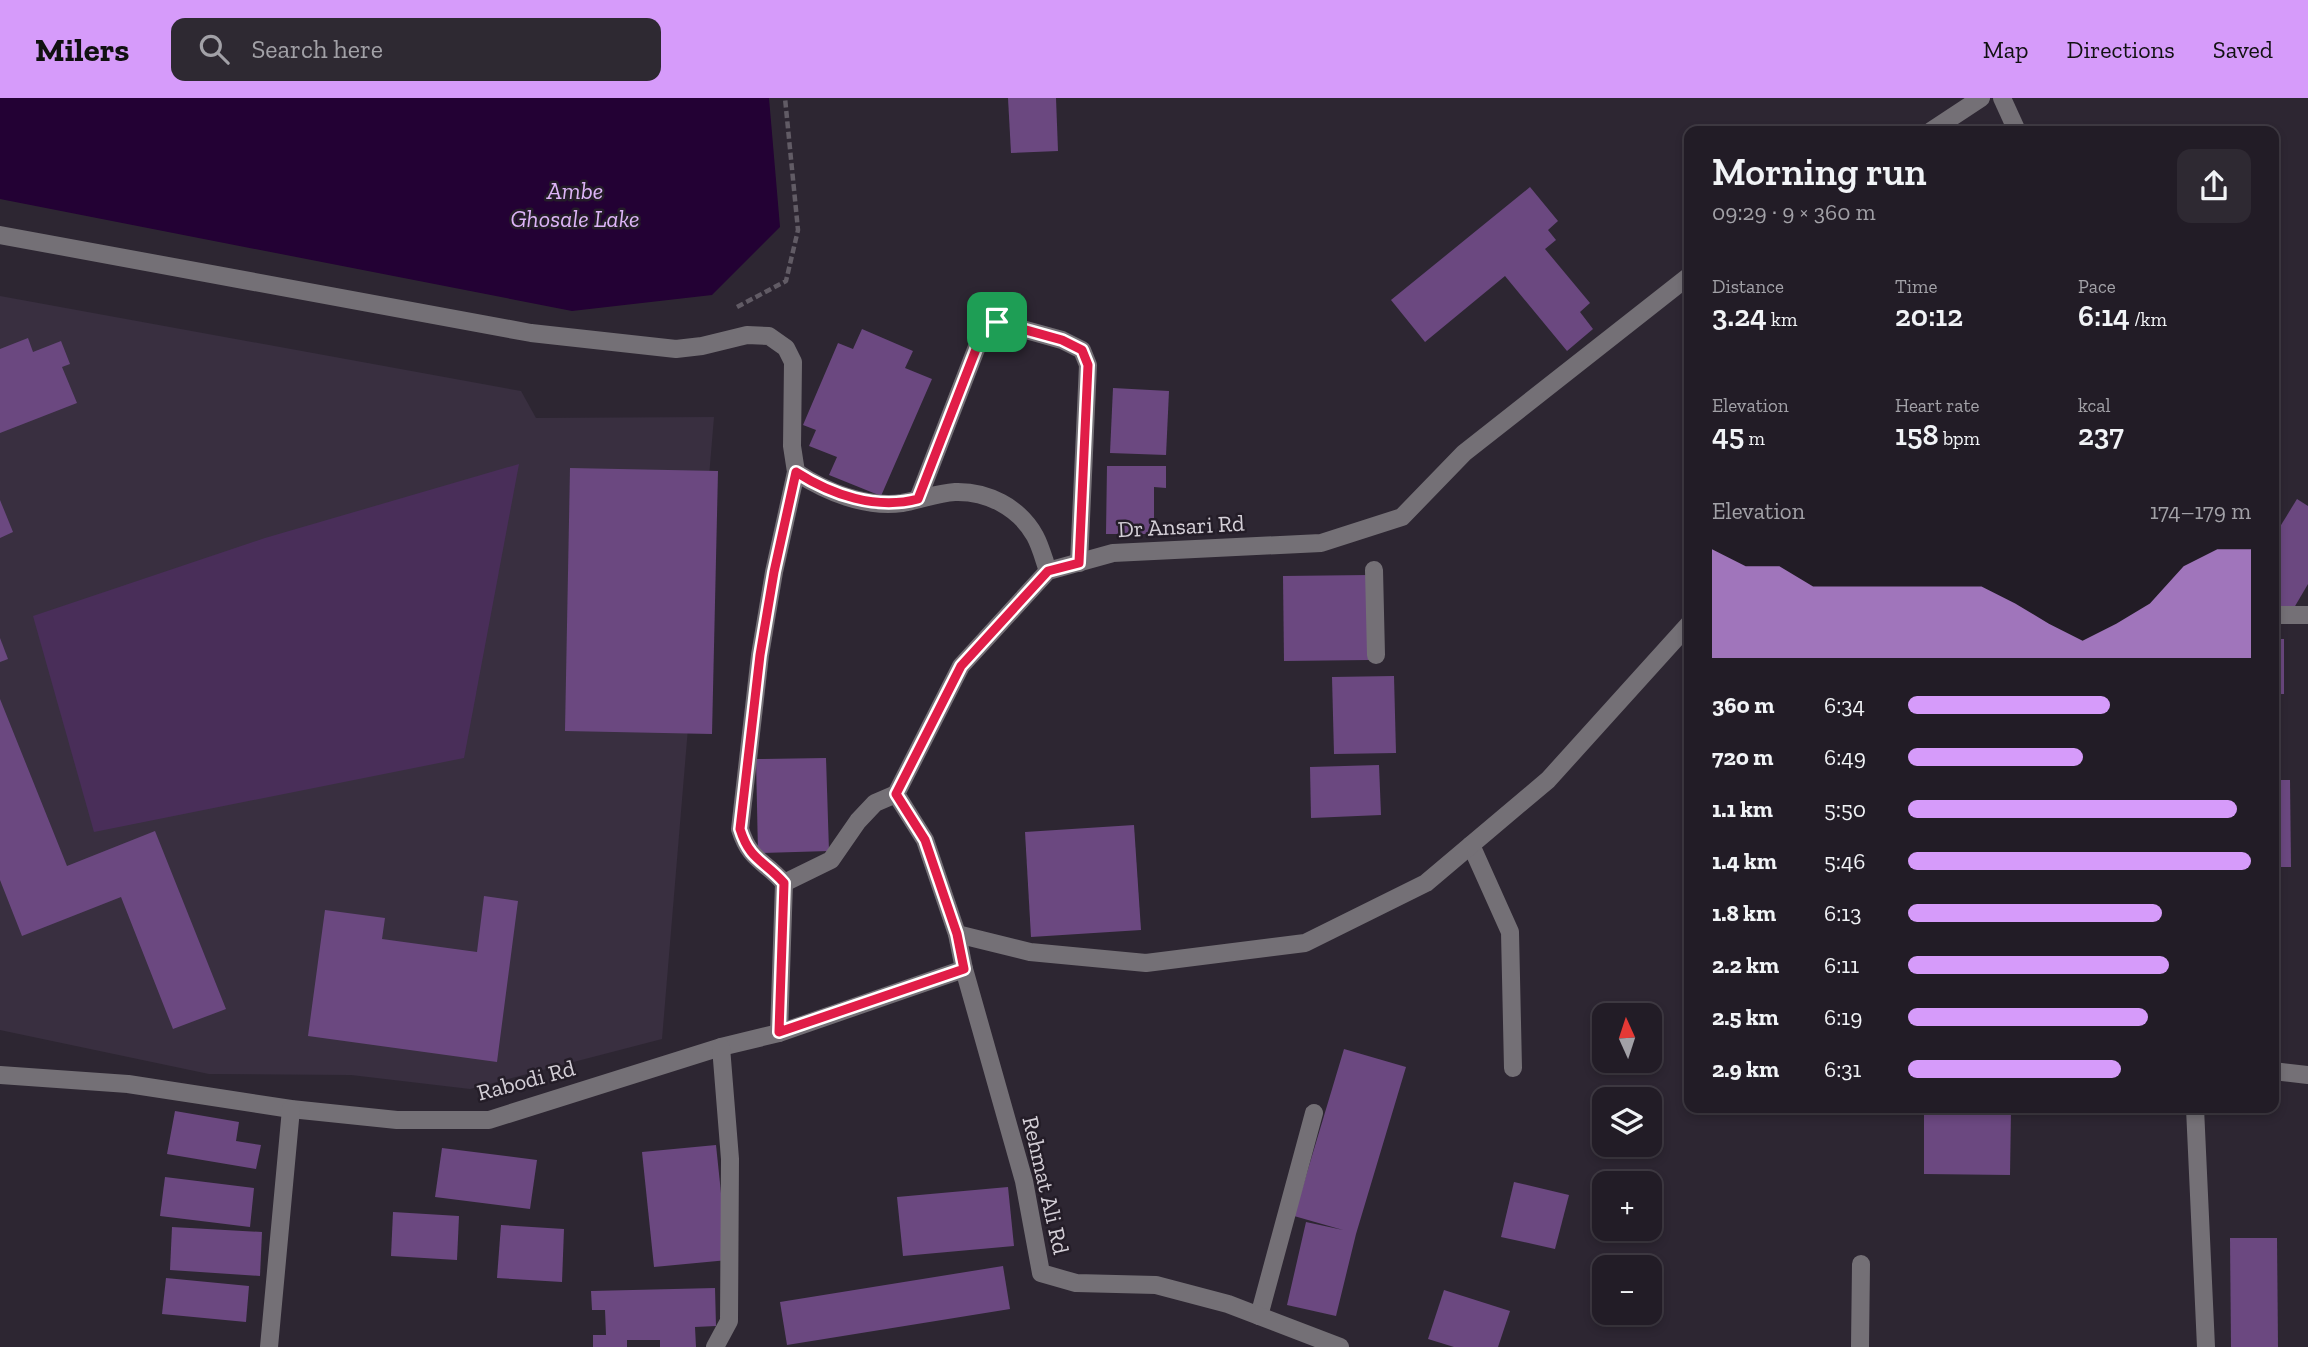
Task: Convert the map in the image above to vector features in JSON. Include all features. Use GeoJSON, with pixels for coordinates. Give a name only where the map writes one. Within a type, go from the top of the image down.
{"type":"FeatureCollection","features":[{"type":"Feature","properties":{"kind":"street"},"geometry":{"type":"LineString","coordinates":[[1939,126],[1981,98]]}},
{"type":"Feature","properties":{"kind":"street"},"geometry":{"type":"LineString","coordinates":[[2002,98],[2015,126]]}},
{"type":"Feature","properties":{"kind":"street"},"geometry":{"type":"LineString","coordinates":[[0,235],[544,334],[676,349],[747,335],[769,335],[786,348],[793,362],[792,446],[796,472],[774,572],[760,655],[740,829],[745,846],[754,859],[771,868],[784,883],[779,1032]]}},
{"type":"Feature","properties":{"kind":"street","name":"Dr Ansari Rd"},"geometry":{"type":"LineString","coordinates":[[1048,571],[1113,553],[1321,543],[1402,517],[1464,453],[1684,280]]}},
{"type":"Feature","properties":{"kind":"street"},"geometry":{"type":"LineString","coordinates":[[918,499],[985,326],[997,322],[1062,340],[1082,350],[1088,365],[1079,563]]}},
{"type":"Feature","properties":{"kind":"street"},"geometry":{"type":"LineString","coordinates":[[784,883],[831,860],[858,821],[876,803],[896,794],[961,666],[1048,571],[1036,537],[1022,518],[994,498],[976,493],[953,492],[901,503],[859,500],[813,483],[796,472]]}},
{"type":"Feature","properties":{"kind":"street"},"geometry":{"type":"LineString","coordinates":[[1374,570],[1376,655]]}},
{"type":"Feature","properties":{"kind":"street"},"geometry":{"type":"LineString","coordinates":[[2279,615],[2308,615]]}},
{"type":"Feature","properties":{"kind":"street"},"geometry":{"type":"LineString","coordinates":[[957,934],[1030,952],[1146,963],[1305,943],[1426,883],[1548,780],[1684,630]]}},
{"type":"Feature","properties":{"kind":"street"},"geometry":{"type":"LineString","coordinates":[[896,794],[925,840],[957,934],[964,969]]}},
{"type":"Feature","properties":{"kind":"street"},"geometry":{"type":"LineString","coordinates":[[1471,845],[1510,932],[1513,1068]]}},
{"type":"Feature","properties":{"kind":"street","name":"Rabodi Rd"},"geometry":{"type":"LineString","coordinates":[[0,1074],[128,1084],[291,1109],[397,1120],[489,1119],[721,1047],[779,1032],[964,969]]}},
{"type":"Feature","properties":{"kind":"street","name":"Rehmat Ali Rd"},"geometry":{"type":"LineString","coordinates":[[964,969],[1024,1181],[1041,1273],[1076,1283],[1156,1285],[1228,1304],[1340,1347]]}},
{"type":"Feature","properties":{"kind":"street"},"geometry":{"type":"LineString","coordinates":[[715,1347],[729,1321],[730,1158],[721,1047]]}},
{"type":"Feature","properties":{"kind":"street"},"geometry":{"type":"LineString","coordinates":[[2279,1072],[2308,1075]]}},
{"type":"Feature","properties":{"kind":"street"},"geometry":{"type":"LineString","coordinates":[[269,1347],[291,1109]]}},
{"type":"Feature","properties":{"kind":"street"},"geometry":{"type":"LineString","coordinates":[[1259,1316],[1314,1112]]}},
{"type":"Feature","properties":{"kind":"street"},"geometry":{"type":"LineString","coordinates":[[2195,1113],[2206,1347]]}},
{"type":"Feature","properties":{"kind":"street"},"geometry":{"type":"LineString","coordinates":[[1860,1347],[1861,1264]]}},
{"type":"Feature","properties":{"kind":"path"},"geometry":{"type":"LineString","coordinates":[[731,309],[786,281],[798,229],[785,98]]}},
{"type":"Feature","properties":{"kind":"shaded area"},"geometry":{"type":"Polygon","coordinates":[[[0,296],[521,391],[536,418],[714,417],[662,1039],[470,1089],[351,1075],[209,1074],[0,1030],[0,296]]]}},
{"type":"Feature","properties":{"kind":"shaded area"},"geometry":{"type":"Polygon","coordinates":[[[519,464],[464,758],[94,832],[33,616],[265,538],[519,464]]]}},
{"type":"Feature","properties":{"kind":"water","name":"Ambe Ghosale Lake"},"geometry":{"type":"Polygon","coordinates":[[[0,98],[769,98],[780,227],[712,295],[572,311],[0,199],[0,98]]]}},
{"type":"Feature","properties":{"kind":"building"},"geometry":{"type":"Polygon","coordinates":[[[1008,98],[1056,98],[1058,151],[1011,153],[1008,98]]]}},
{"type":"Feature","properties":{"kind":"building"},"geometry":{"type":"Polygon","coordinates":[[[1530,187],[1558,221],[1548,230],[1556,240],[1545,249],[1590,303],[1580,312],[1593,329],[1567,351],[1505,276],[1425,342],[1391,300],[1530,187]]]}},
{"type":"Feature","properties":{"kind":"building"},"geometry":{"type":"Polygon","coordinates":[[[862,329],[913,351],[905,368],[932,379],[881,496],[829,475],[837,457],[809,446],[816,430],[803,425],[838,343],[853,349],[862,329]]]}},
{"type":"Feature","properties":{"kind":"building"},"geometry":{"type":"Polygon","coordinates":[[[28,338],[33,352],[61,341],[70,364],[62,367],[77,403],[0,433],[0,349],[28,338]]]}},
{"type":"Feature","properties":{"kind":"building"},"geometry":{"type":"Polygon","coordinates":[[[1113,388],[1169,391],[1166,455],[1110,453],[1113,388]]]}},
{"type":"Feature","properties":{"kind":"building"},"geometry":{"type":"Polygon","coordinates":[[[1107,466],[1166,466],[1166,488],[1154,487],[1154,534],[1106,534],[1107,466]]]}},
{"type":"Feature","properties":{"kind":"building"},"geometry":{"type":"Polygon","coordinates":[[[570,468],[718,471],[712,734],[565,731],[570,468]]]}},
{"type":"Feature","properties":{"kind":"building"},"geometry":{"type":"Polygon","coordinates":[[[2297,499],[2308,506],[2308,584],[2291,613],[2279,606],[2279,528],[2297,499]]]}},
{"type":"Feature","properties":{"kind":"building"},"geometry":{"type":"Polygon","coordinates":[[[0,500],[13,532],[0,538],[0,500]]]}},
{"type":"Feature","properties":{"kind":"building"},"geometry":{"type":"Polygon","coordinates":[[[1369,575],[1369,660],[1284,661],[1283,576],[1369,575]]]}},
{"type":"Feature","properties":{"kind":"building"},"geometry":{"type":"Polygon","coordinates":[[[0,638],[8,659],[0,662],[0,638]]]}},
{"type":"Feature","properties":{"kind":"building"},"geometry":{"type":"Polygon","coordinates":[[[2279,639],[2284,639],[2284,694],[2279,694],[2279,639]]]}},
{"type":"Feature","properties":{"kind":"building"},"geometry":{"type":"Polygon","coordinates":[[[1394,676],[1396,753],[1334,754],[1332,677],[1394,676]]]}},
{"type":"Feature","properties":{"kind":"building"},"geometry":{"type":"Polygon","coordinates":[[[0,699],[67,866],[155,831],[226,1009],[173,1029],[121,897],[22,936],[0,880],[0,699]]]}},
{"type":"Feature","properties":{"kind":"building"},"geometry":{"type":"Polygon","coordinates":[[[826,758],[829,851],[758,853],[756,759],[826,758]]]}},
{"type":"Feature","properties":{"kind":"building"},"geometry":{"type":"Polygon","coordinates":[[[1379,765],[1381,815],[1311,818],[1310,767],[1379,765]]]}},
{"type":"Feature","properties":{"kind":"building"},"geometry":{"type":"Polygon","coordinates":[[[2279,780],[2290,780],[2291,867],[2279,867],[2279,780]]]}},
{"type":"Feature","properties":{"kind":"building"},"geometry":{"type":"Polygon","coordinates":[[[1134,825],[1141,930],[1031,937],[1025,832],[1134,825]]]}},
{"type":"Feature","properties":{"kind":"building"},"geometry":{"type":"Polygon","coordinates":[[[484,896],[518,901],[497,1062],[308,1036],[325,910],[385,918],[382,939],[477,952],[484,896]]]}},
{"type":"Feature","properties":{"kind":"building"},"geometry":{"type":"Polygon","coordinates":[[[1344,1049],[1406,1067],[1356,1234],[1336,1316],[1287,1305],[1306,1222],[1343,1230],[1294,1216],[1344,1049]]]}},
{"type":"Feature","properties":{"kind":"building"},"geometry":{"type":"Polygon","coordinates":[[[175,1111],[239,1122],[236,1141],[261,1145],[256,1169],[167,1154],[175,1111]]]}},
{"type":"Feature","properties":{"kind":"building"},"geometry":{"type":"Polygon","coordinates":[[[1924,1113],[2011,1113],[2010,1175],[1924,1174],[1924,1113]]]}},
{"type":"Feature","properties":{"kind":"building"},"geometry":{"type":"Polygon","coordinates":[[[716,1145],[728,1260],[654,1267],[642,1152],[716,1145]]]}},
{"type":"Feature","properties":{"kind":"building"},"geometry":{"type":"Polygon","coordinates":[[[442,1148],[537,1160],[530,1209],[435,1197],[442,1148]]]}},
{"type":"Feature","properties":{"kind":"building"},"geometry":{"type":"Polygon","coordinates":[[[165,1177],[254,1188],[250,1227],[160,1216],[165,1177]]]}},
{"type":"Feature","properties":{"kind":"building"},"geometry":{"type":"Polygon","coordinates":[[[1514,1182],[1569,1195],[1555,1249],[1501,1237],[1514,1182]]]}},
{"type":"Feature","properties":{"kind":"building"},"geometry":{"type":"Polygon","coordinates":[[[1008,1187],[1014,1246],[903,1256],[897,1197],[1008,1187]]]}},
{"type":"Feature","properties":{"kind":"building"},"geometry":{"type":"Polygon","coordinates":[[[393,1212],[459,1216],[457,1260],[391,1256],[393,1212]]]}},
{"type":"Feature","properties":{"kind":"building"},"geometry":{"type":"Polygon","coordinates":[[[501,1225],[564,1229],[562,1282],[497,1278],[501,1225]]]}},
{"type":"Feature","properties":{"kind":"building"},"geometry":{"type":"Polygon","coordinates":[[[172,1227],[262,1232],[260,1276],[170,1270],[172,1227]]]}},
{"type":"Feature","properties":{"kind":"building"},"geometry":{"type":"Polygon","coordinates":[[[2230,1238],[2277,1238],[2278,1347],[2231,1347],[2230,1238]]]}},
{"type":"Feature","properties":{"kind":"building"},"geometry":{"type":"Polygon","coordinates":[[[1003,1266],[1010,1309],[787,1345],[780,1302],[1003,1266]]]}},
{"type":"Feature","properties":{"kind":"building"},"geometry":{"type":"Polygon","coordinates":[[[166,1278],[249,1286],[246,1322],[162,1314],[166,1278]]]}},
{"type":"Feature","properties":{"kind":"building"},"geometry":{"type":"Polygon","coordinates":[[[715,1288],[716,1326],[695,1327],[696,1347],[660,1347],[660,1340],[627,1340],[627,1347],[593,1347],[593,1335],[606,1335],[605,1310],[592,1310],[591,1291],[715,1288]]]}},
{"type":"Feature","properties":{"kind":"building"},"geometry":{"type":"Polygon","coordinates":[[[1444,1290],[1510,1311],[1498,1347],[1454,1347],[1428,1339],[1444,1290]]]}},
{"type":"Feature","properties":{"kind":"route"},"geometry":{"type":"LineString","coordinates":[[997,322],[1062,340],[1082,350],[1088,365],[1079,563],[1048,571],[961,666],[896,794],[925,840],[957,934],[964,969],[779,1032],[784,883],[771,868],[754,859],[745,846],[740,829],[760,655],[774,572],[796,472],[813,483],[859,500],[901,503],[918,499],[985,326],[997,322]]}}]}
